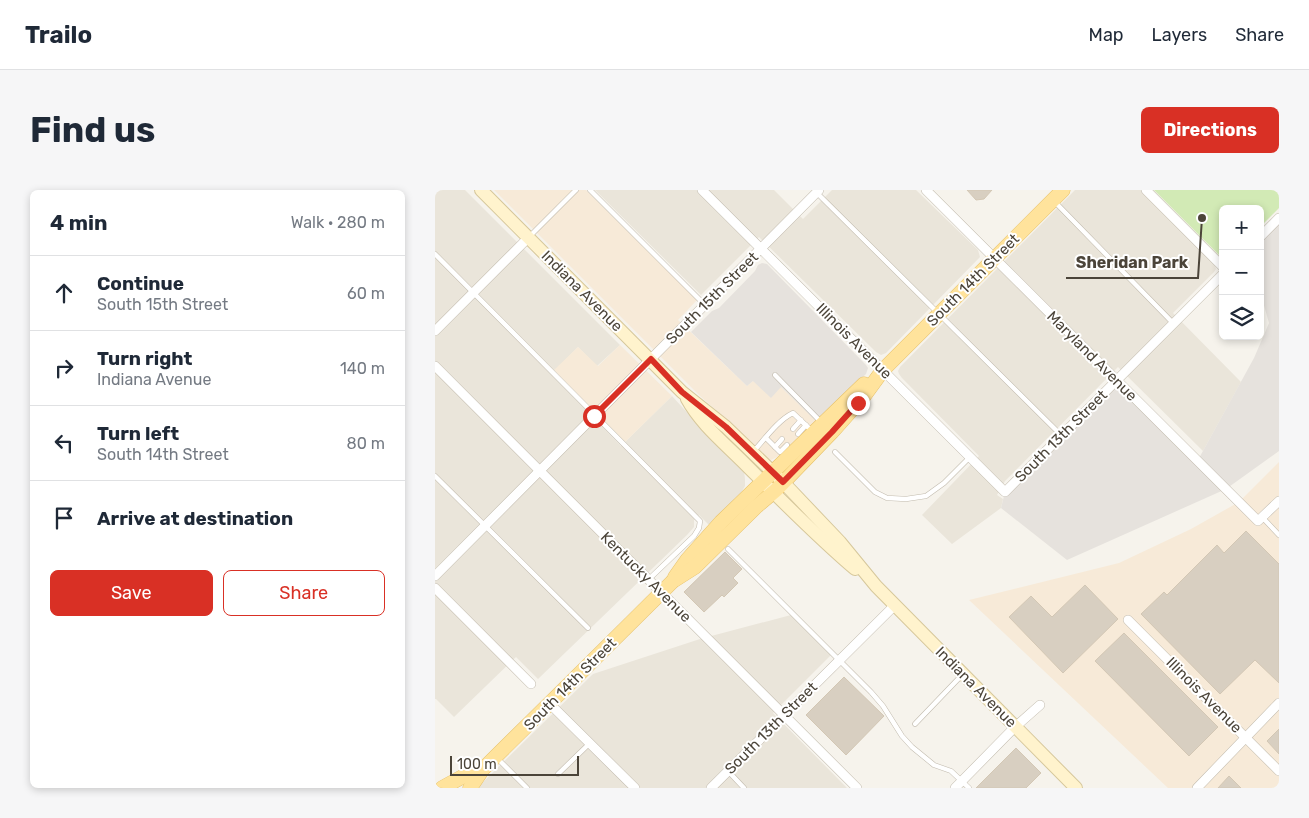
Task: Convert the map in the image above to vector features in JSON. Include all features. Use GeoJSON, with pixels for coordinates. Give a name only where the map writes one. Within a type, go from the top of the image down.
{"type":"FeatureCollection","features":[{"type":"Feature","properties":{"kind":"main road","name":"Indiana Avenue"},"geometry":{"type":"LineString","coordinates":[[481,190],[682,392],[720,422],[773,471],[895,605],[1076,788]]}},
{"type":"Feature","properties":{"kind":"main road","name":"South 14th Street"},"geometry":{"type":"LineString","coordinates":[[752,502],[763,482],[814,427],[883,370],[1057,195]]}},
{"type":"Feature","properties":{"kind":"main road","name":"South 14th Street"},"geometry":{"type":"LineString","coordinates":[[470,788],[483,769],[673,581],[682,566],[721,522],[752,502],[773,492],[852,410],[883,370]]}},
{"type":"Feature","properties":{"kind":"main road","name":"Indiana Avenue"},"geometry":{"type":"LineString","coordinates":[[682,392],[701,419],[773,492],[830,548],[877,586]]}},
{"type":"Feature","properties":{"kind":"main road"},"geometry":{"type":"LineString","coordinates":[[441,788],[483,769]]}},
{"type":"Feature","properties":{"kind":"street","name":"Illinois Avenue"},"geometry":{"type":"LineString","coordinates":[[702,190],[1005,492]]}},
{"type":"Feature","properties":{"kind":"street","name":"Maryland Avenue"},"geometry":{"type":"LineString","coordinates":[[926,190],[1260,519]]}},
{"type":"Feature","properties":{"kind":"street"},"geometry":{"type":"LineString","coordinates":[[1146,190],[1219,263]]}},
{"type":"Feature","properties":{"kind":"street","name":"South 15th Street"},"geometry":{"type":"LineString","coordinates":[[435,576],[817,191]]}},
{"type":"Feature","properties":{"kind":"street"},"geometry":{"type":"LineString","coordinates":[[1264,232],[1279,218]]}},
{"type":"Feature","properties":{"kind":"street"},"geometry":{"type":"LineString","coordinates":[[435,331],[528,238]]}},
{"type":"Feature","properties":{"kind":"street","name":"South 13th Street"},"geometry":{"type":"LineString","coordinates":[[1005,492],[1219,278]]}},
{"type":"Feature","properties":{"kind":"street","name":"Kentucky Avenue"},"geometry":{"type":"LineString","coordinates":[[435,366],[857,788]]}},
{"type":"Feature","properties":{"kind":"street"},"geometry":{"type":"LineString","coordinates":[[1260,519],[1279,501]]}},
{"type":"Feature","properties":{"kind":"street"},"geometry":{"type":"LineString","coordinates":[[435,588],[531,684]]}},
{"type":"Feature","properties":{"kind":"street","name":"South 13th Street"},"geometry":{"type":"LineString","coordinates":[[711,788],[895,605]]}},
{"type":"Feature","properties":{"kind":"street","name":"Illinois Avenue"},"geometry":{"type":"LineString","coordinates":[[1128,620],[1279,771]]}},
{"type":"Feature","properties":{"kind":"street"},"geometry":{"type":"LineString","coordinates":[[555,699],[590,743],[635,788]]}},
{"type":"Feature","properties":{"kind":"street"},"geometry":{"type":"LineString","coordinates":[[1197,788],[1279,703]]}},
{"type":"Feature","properties":{"kind":"street"},"geometry":{"type":"LineString","coordinates":[[955,788],[1015,727],[1040,705]]}},
{"type":"Feature","properties":{"kind":"lane"},"geometry":{"type":"LineString","coordinates":[[528,238],[575,190]]}},
{"type":"Feature","properties":{"kind":"lane"},"geometry":{"type":"LineString","coordinates":[[590,190],[705,305]]}},
{"type":"Feature","properties":{"kind":"lane"},"geometry":{"type":"LineString","coordinates":[[817,191],[1062,436]]}},
{"type":"Feature","properties":{"kind":"lane"},"geometry":{"type":"LineString","coordinates":[[1057,195],[1173,323]]}},
{"type":"Feature","properties":{"kind":"lane"},"geometry":{"type":"LineString","coordinates":[[435,254],[700,521],[699,528],[694,536],[648,580]]}},
{"type":"Feature","properties":{"kind":"lane"},"geometry":{"type":"LineString","coordinates":[[775,376],[814,427]]}},
{"type":"Feature","properties":{"kind":"lane"},"geometry":{"type":"LineString","coordinates":[[753,452],[788,415],[793,413],[814,427]]}},
{"type":"Feature","properties":{"kind":"lane"},"geometry":{"type":"LineString","coordinates":[[793,429],[801,420]]}},
{"type":"Feature","properties":{"kind":"lane"},"geometry":{"type":"LineString","coordinates":[[798,434],[814,427]]}},
{"type":"Feature","properties":{"kind":"lane"},"geometry":{"type":"LineString","coordinates":[[766,438],[780,452],[787,444]]}},
{"type":"Feature","properties":{"kind":"lane"},"geometry":{"type":"LineString","coordinates":[[775,447],[783,439]]}},
{"type":"Feature","properties":{"kind":"lane"},"geometry":{"type":"LineString","coordinates":[[835,452],[875,492],[887,498],[906,499],[925,496],[944,483],[970,457]]}},
{"type":"Feature","properties":{"kind":"lane"},"geometry":{"type":"LineString","coordinates":[[435,476],[588,628]]}},
{"type":"Feature","properties":{"kind":"lane"},"geometry":{"type":"LineString","coordinates":[[1260,519],[1279,535]]}},
{"type":"Feature","properties":{"kind":"lane"},"geometry":{"type":"LineString","coordinates":[[727,549],[883,706],[912,748],[934,765],[951,771],[969,788]]}},
{"type":"Feature","properties":{"kind":"lane"},"geometry":{"type":"LineString","coordinates":[[915,724],[963,674]]}},
{"type":"Feature","properties":{"kind":"lane"},"geometry":{"type":"LineString","coordinates":[[558,774],[590,743]]}},
{"type":"Feature","properties":{"kind":"lane"},"geometry":{"type":"LineString","coordinates":[[496,757],[527,788]]}},
{"type":"Feature","properties":{"kind":"lane"},"geometry":{"type":"LineString","coordinates":[[727,771],[744,788]]}},
{"type":"Feature","properties":{"kind":"shaded area"},"geometry":{"type":"Polygon","coordinates":[[[435,190],[465,190],[620,345],[597,366],[578,347],[551,374],[621,446],[672,396],[744,471],[745,479],[745,486],[741,493],[709,525],[699,515],[694,520],[694,527],[687,535],[538,679],[516,657],[454,717],[435,699],[435,190]]]}},
{"type":"Feature","properties":{"kind":"shaded area"},"geometry":{"type":"Polygon","coordinates":[[[494,190],[586,190],[697,300],[678,320],[747,386],[753,381],[781,387],[816,421],[777,457],[771,460],[764,457],[733,425],[700,396],[494,190]]]}},
{"type":"Feature","properties":{"kind":"shaded area"},"geometry":{"type":"Polygon","coordinates":[[[595,190],[774,190],[803,219],[832,190],[916,190],[978,250],[980,257],[886,353],[881,355],[759,237],[701,295],[595,190]]]}},
{"type":"Feature","properties":{"kind":"shaded area"},"geometry":{"type":"Polygon","coordinates":[[[1075,190],[1141,190],[1215,265],[1216,269],[1214,272],[1173,313],[1241,382],[1203,451],[1118,367],[1005,481],[997,495],[1003,499],[1001,508],[952,544],[922,515],[979,456],[902,378],[898,371],[1075,190]]]}},
{"type":"Feature","properties":{"kind":"shaded area"},"geometry":{"type":"Polygon","coordinates":[[[1279,218],[1279,451],[1226,489],[1067,560],[1001,508],[1005,492],[1117,380],[1198,460],[1254,358],[1262,340],[1264,340],[1264,335],[1269,323],[1264,306],[1264,233],[1279,218]]]}},
{"type":"Feature","properties":{"kind":"shaded area"},"geometry":{"type":"Polygon","coordinates":[[[762,263],[767,264],[868,368],[866,374],[816,421],[781,387],[771,398],[753,381],[747,386],[691,332],[712,311],[719,308],[755,271],[758,265],[762,263]]]}},
{"type":"Feature","properties":{"kind":"shaded area"},"geometry":{"type":"Polygon","coordinates":[[[620,345],[672,396],[625,442],[554,370],[578,347],[598,366],[620,345]]]}},
{"type":"Feature","properties":{"kind":"shaded area"},"geometry":{"type":"Polygon","coordinates":[[[1279,462],[1279,788],[1168,788],[969,600],[1119,563],[1191,529],[1239,502],[1279,462]]]}},
{"type":"Feature","properties":{"kind":"shaded area"},"geometry":{"type":"Polygon","coordinates":[[[791,615],[831,655],[773,713],[847,788],[477,788],[593,674],[700,639],[791,615]]]}},
{"type":"Feature","properties":{"kind":"green space"},"geometry":{"type":"Polygon","coordinates":[[[1154,190],[1279,190],[1279,208],[1264,223],[1264,205],[1219,205],[1219,255],[1154,190]]]}},
{"type":"Feature","properties":{"kind":"building"},"geometry":{"type":"Polygon","coordinates":[[[967,190],[992,190],[984,199],[976,200],[967,190]]]}},
{"type":"Feature","properties":{"kind":"building"},"geometry":{"type":"Polygon","coordinates":[[[1246,531],[1279,564],[1279,683],[1255,660],[1220,694],[1141,614],[1164,592],[1167,595],[1217,545],[1224,553],[1246,531]]]}},
{"type":"Feature","properties":{"kind":"building"},"geometry":{"type":"Polygon","coordinates":[[[725,552],[742,569],[733,578],[738,583],[724,597],[722,595],[704,612],[684,592],[725,552]]]}},
{"type":"Feature","properties":{"kind":"building"},"geometry":{"type":"Polygon","coordinates":[[[1085,585],[1118,619],[1063,673],[1009,617],[1031,596],[1052,617],[1085,585]]]}},
{"type":"Feature","properties":{"kind":"building"},"geometry":{"type":"Polygon","coordinates":[[[1124,633],[1218,727],[1189,756],[1095,661],[1124,633]]]}},
{"type":"Feature","properties":{"kind":"building"},"geometry":{"type":"Polygon","coordinates":[[[844,677],[884,716],[846,755],[806,715],[844,677]]]}},
{"type":"Feature","properties":{"kind":"building"},"geometry":{"type":"Polygon","coordinates":[[[1279,729],[1279,754],[1267,741],[1279,729]]]}},
{"type":"Feature","properties":{"kind":"building"},"geometry":{"type":"Polygon","coordinates":[[[1016,748],[1041,773],[1026,788],[976,788],[1016,748]]]}},
{"type":"Feature","properties":{"kind":"building"},"geometry":{"type":"Polygon","coordinates":[[[1229,776],[1241,788],[1218,788],[1229,776]]]}},
{"type":"Feature","properties":{"kind":"place","name":"Sheridan Park"},"geometry":{"type":"Point","coordinates":[1202,218]}},
{"type":"Feature","properties":{"kind":"route"},"geometry":{"type":"LineString","coordinates":[[594,416],[651,359],[682,392],[726,427],[783,482],[858,403]]}}]}
